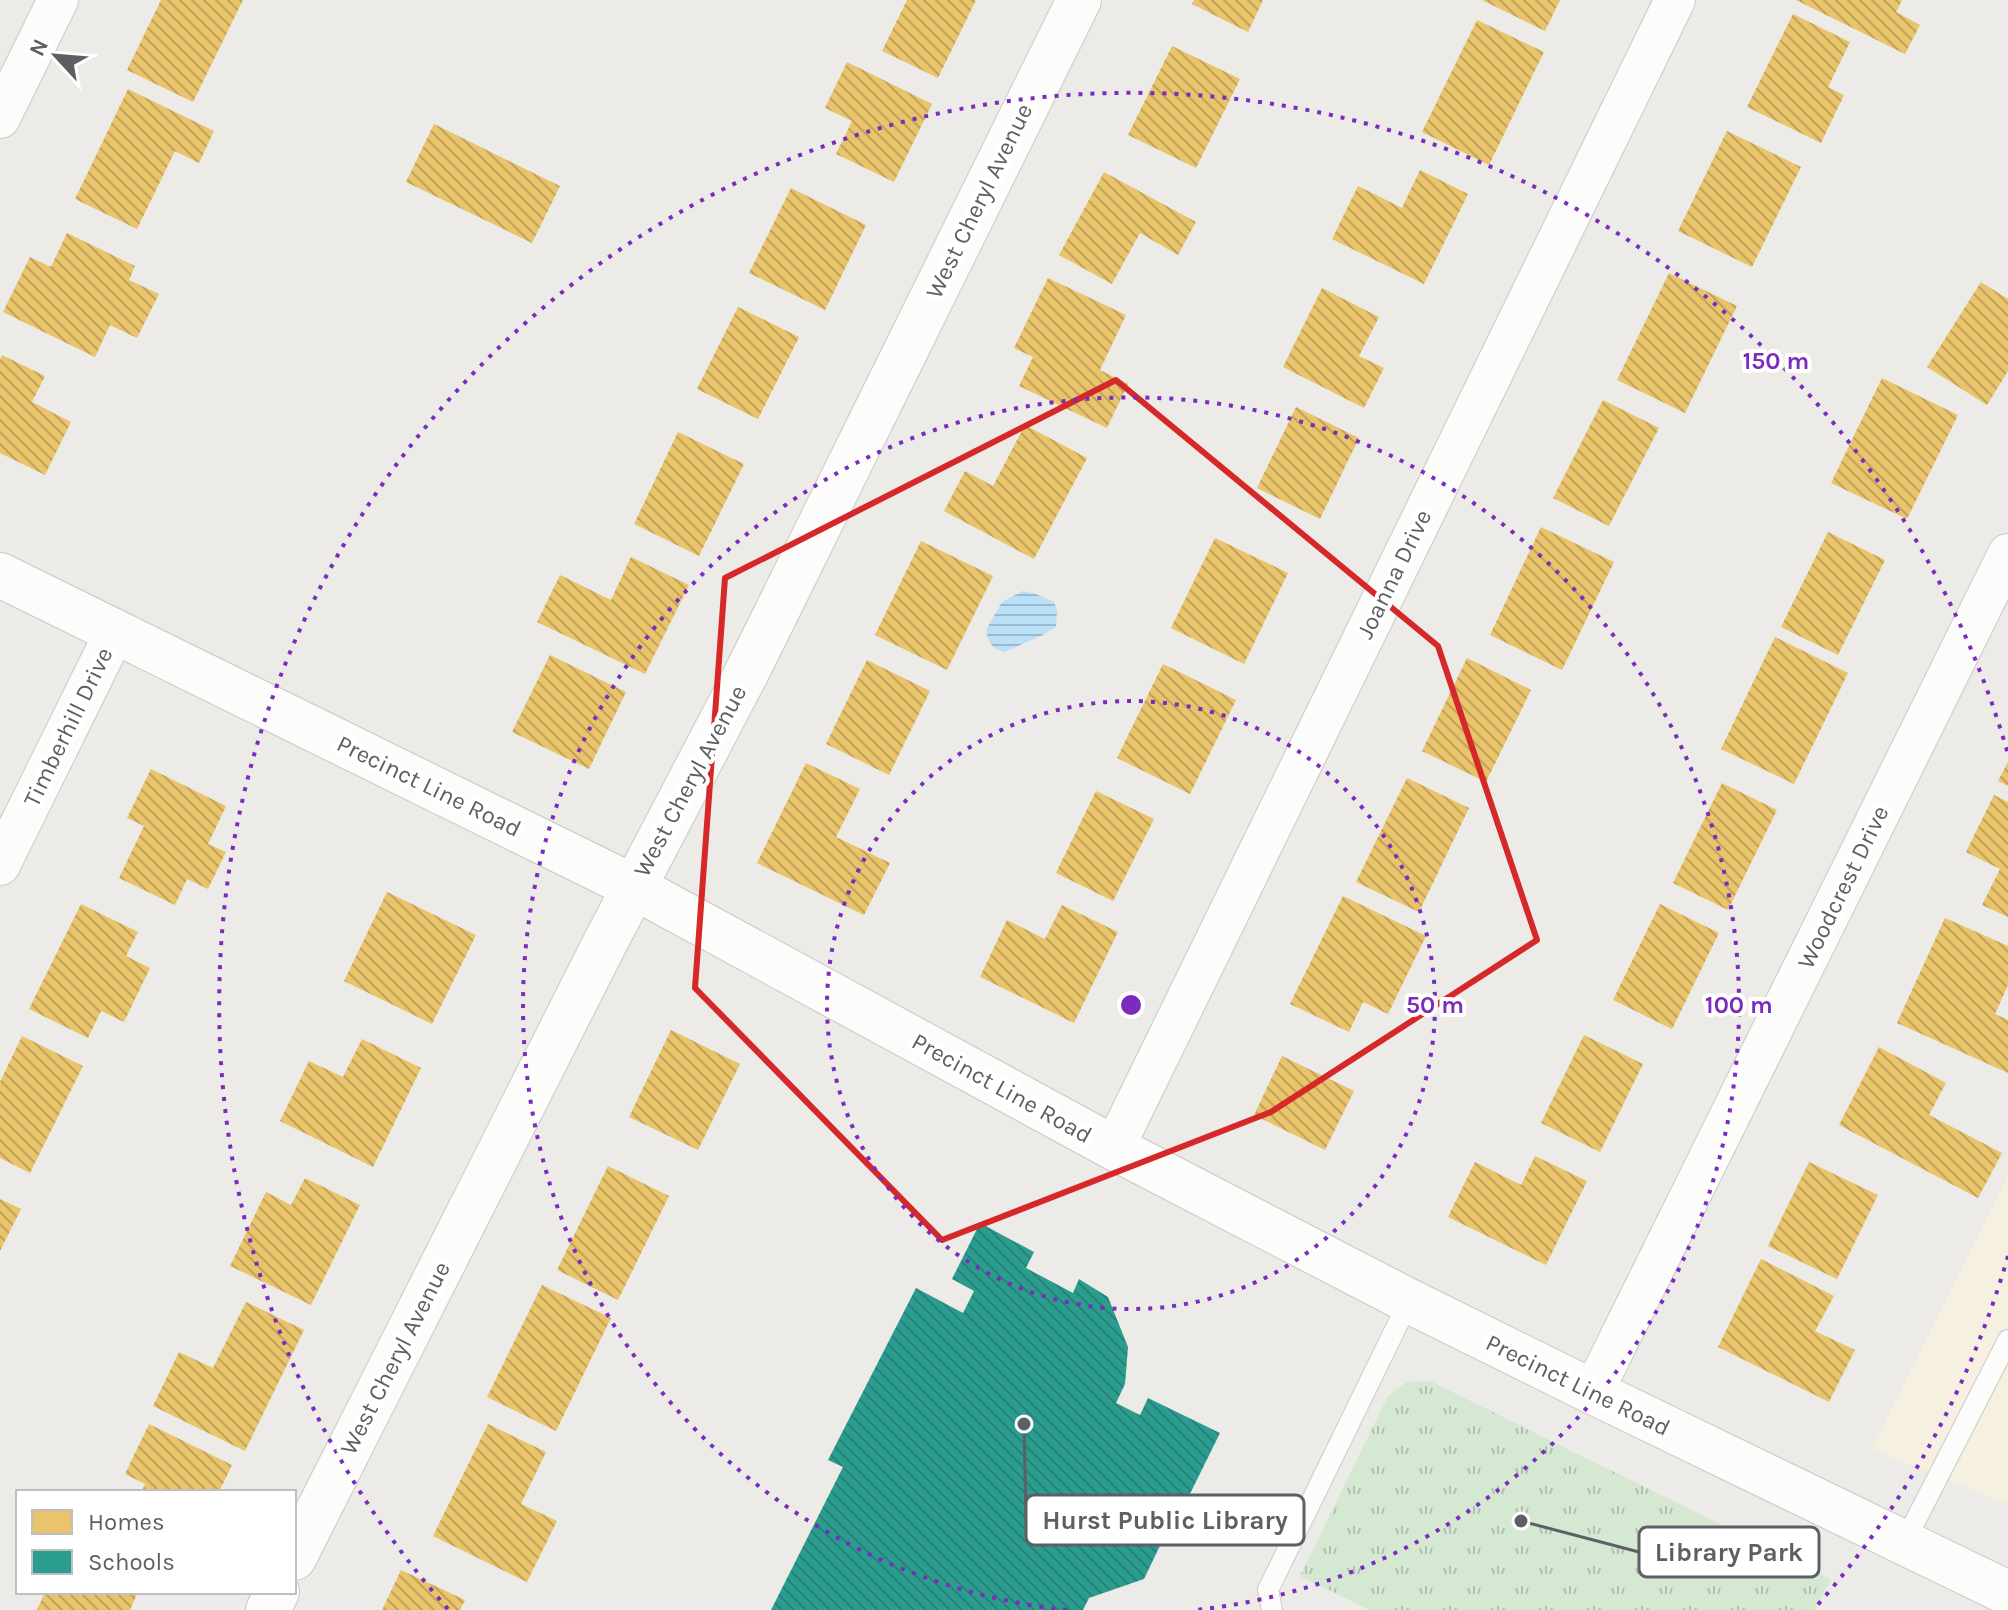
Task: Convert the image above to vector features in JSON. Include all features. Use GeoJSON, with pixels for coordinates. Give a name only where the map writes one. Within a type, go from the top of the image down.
{"type":"FeatureCollection","features":[{"type":"Feature","properties":{"kind":"main road","name":"West Cheryl Avenue"},"geometry":{"type":"LineString","coordinates":[[296,1554],[634,887],[748,670],[1079,0]]}},
{"type":"Feature","properties":{"kind":"main road","name":"Precinct Line Road"},"geometry":{"type":"LineString","coordinates":[[0,575],[634,887],[1114,1148],[1409,1301],[2008,1593]]}},
{"type":"Feature","properties":{"kind":"street"},"geometry":{"type":"LineString","coordinates":[[0,118],[58,0]]}},
{"type":"Feature","properties":{"kind":"street","name":"Joanna Drive"},"geometry":{"type":"LineString","coordinates":[[1114,1148],[1675,0]]}},
{"type":"Feature","properties":{"kind":"street","name":"Woodcrest Drive"},"geometry":{"type":"LineString","coordinates":[[1593,1392],[2008,554]]}},
{"type":"Feature","properties":{"kind":"street","name":"Timberhill Drive"},"geometry":{"type":"LineString","coordinates":[[0,865],[115,632]]}},
{"type":"Feature","properties":{"kind":"lane"},"geometry":{"type":"LineString","coordinates":[[1272,1610],[1268,1590],[1409,1301]]}},
{"type":"Feature","properties":{"kind":"lane"},"geometry":{"type":"LineString","coordinates":[[1904,1543],[2008,1340]]}},
{"type":"Feature","properties":{"kind":"highlighted area"},"geometry":{"type":"Polygon","coordinates":[[[1116,380],[1438,646],[1537,940],[1271,1112],[942,1240],[695,988],[725,578],[1116,380]]]}},
{"type":"Feature","properties":{"kind":"shaded area"},"geometry":{"type":"Polygon","coordinates":[[[2008,1176],[2008,1504],[1871,1449],[2008,1176]]]}},
{"type":"Feature","properties":{"kind":"green space"},"geometry":{"type":"Polygon","coordinates":[[[1430,1381],[1831,1579],[1815,1610],[1370,1610],[1300,1576],[1388,1396],[1407,1382],[1430,1381]]]}},
{"type":"Feature","properties":{"kind":"water"},"geometry":{"type":"Polygon","coordinates":[[[1023,591],[1054,602],[1056,627],[1004,652],[996,649],[986,630],[1002,602],[1023,591]]]}},
{"type":"Feature","properties":{"kind":"building: Homes"},"geometry":{"type":"Polygon","coordinates":[[[161,0],[243,0],[193,102],[127,70],[161,0]]]}},
{"type":"Feature","properties":{"kind":"building: Homes"},"geometry":{"type":"Polygon","coordinates":[[[907,0],[976,0],[938,78],[882,51],[907,0]]]}},
{"type":"Feature","properties":{"kind":"building: Homes"},"geometry":{"type":"Polygon","coordinates":[[[1194,0],[1263,0],[1248,32],[1192,4],[1194,0]]]}},
{"type":"Feature","properties":{"kind":"building: Homes"},"geometry":{"type":"Polygon","coordinates":[[[1482,0],[1560,0],[1545,31],[1482,0]]]}},
{"type":"Feature","properties":{"kind":"building: Homes"},"geometry":{"type":"Polygon","coordinates":[[[1796,0],[1902,0],[1896,12],[1920,25],[1905,54],[1796,0]]]}},
{"type":"Feature","properties":{"kind":"building: Homes"},"geometry":{"type":"Polygon","coordinates":[[[1793,14],[1850,42],[1828,87],[1844,95],[1821,143],[1747,107],[1793,14]]]}},
{"type":"Feature","properties":{"kind":"building: Homes"},"geometry":{"type":"Polygon","coordinates":[[[1477,20],[1544,52],[1489,165],[1422,132],[1477,20]]]}},
{"type":"Feature","properties":{"kind":"building: Homes"},"geometry":{"type":"Polygon","coordinates":[[[1172,46],[1240,79],[1196,168],[1128,135],[1172,46]]]}},
{"type":"Feature","properties":{"kind":"building: Homes"},"geometry":{"type":"Polygon","coordinates":[[[847,62],[932,104],[894,182],[836,154],[852,121],[825,108],[847,62]]]}},
{"type":"Feature","properties":{"kind":"building: Homes"},"geometry":{"type":"Polygon","coordinates":[[[128,89],[214,131],[199,163],[175,151],[137,229],[75,199],[128,89]]]}},
{"type":"Feature","properties":{"kind":"building: Homes"},"geometry":{"type":"Polygon","coordinates":[[[434,124],[560,186],[532,243],[406,182],[434,124]]]}},
{"type":"Feature","properties":{"kind":"building: Homes"},"geometry":{"type":"Polygon","coordinates":[[[1727,131],[1801,167],[1752,267],[1678,231],[1727,131]]]}},
{"type":"Feature","properties":{"kind":"building: Homes"},"geometry":{"type":"Polygon","coordinates":[[[1420,170],[1468,194],[1424,284],[1332,239],[1358,186],[1402,208],[1420,170]]]}},
{"type":"Feature","properties":{"kind":"building: Homes"},"geometry":{"type":"Polygon","coordinates":[[[1104,172],[1196,222],[1178,255],[1140,233],[1112,284],[1059,255],[1104,172]]]}},
{"type":"Feature","properties":{"kind":"building: Homes"},"geometry":{"type":"Polygon","coordinates":[[[791,188],[866,225],[825,310],[749,273],[791,188]]]}},
{"type":"Feature","properties":{"kind":"building: Homes"},"geometry":{"type":"Polygon","coordinates":[[[67,233],[135,266],[129,280],[159,294],[137,338],[110,325],[95,357],[3,312],[30,257],[51,267],[67,233]]]}},
{"type":"Feature","properties":{"kind":"building: Homes"},"geometry":{"type":"Polygon","coordinates":[[[1669,273],[1737,306],[1685,413],[1617,380],[1669,273]]]}},
{"type":"Feature","properties":{"kind":"building: Homes"},"geometry":{"type":"Polygon","coordinates":[[[1048,278],[1126,315],[1100,370],[1128,384],[1107,428],[1019,386],[1033,357],[1014,348],[1048,278]]]}},
{"type":"Feature","properties":{"kind":"building: Homes"},"geometry":{"type":"Polygon","coordinates":[[[1981,282],[2008,299],[2008,371],[1987,405],[1927,367],[1981,282]]]}},
{"type":"Feature","properties":{"kind":"building: Homes"},"geometry":{"type":"Polygon","coordinates":[[[1322,288],[1379,317],[1359,356],[1384,368],[1364,408],[1283,367],[1322,288]]]}},
{"type":"Feature","properties":{"kind":"building: Homes"},"geometry":{"type":"Polygon","coordinates":[[[738,307],[799,337],[758,419],[697,389],[738,307]]]}},
{"type":"Feature","properties":{"kind":"building: Homes"},"geometry":{"type":"Polygon","coordinates":[[[2,355],[45,376],[32,402],[71,422],[45,475],[0,453],[2,355]]]}},
{"type":"Feature","properties":{"kind":"building: Homes"},"geometry":{"type":"Polygon","coordinates":[[[1882,378],[1958,415],[1907,519],[1831,483],[1882,378]]]}},
{"type":"Feature","properties":{"kind":"building: Homes"},"geometry":{"type":"Polygon","coordinates":[[[1603,400],[1659,428],[1609,526],[1553,498],[1603,400]]]}},
{"type":"Feature","properties":{"kind":"building: Homes"},"geometry":{"type":"Polygon","coordinates":[[[1296,407],[1359,438],[1320,519],[1257,488],[1296,407]]]}},
{"type":"Feature","properties":{"kind":"building: Homes"},"geometry":{"type":"Polygon","coordinates":[[[1025,425],[1087,458],[1034,559],[944,511],[965,471],[993,486],[1025,425]]]}},
{"type":"Feature","properties":{"kind":"building: Homes"},"geometry":{"type":"Polygon","coordinates":[[[678,432],[744,464],[699,556],[634,524],[678,432]]]}},
{"type":"Feature","properties":{"kind":"building: Homes"},"geometry":{"type":"Polygon","coordinates":[[[1541,527],[1614,562],[1562,670],[1490,635],[1541,527]]]}},
{"type":"Feature","properties":{"kind":"building: Homes"},"geometry":{"type":"Polygon","coordinates":[[[1828,532],[1885,560],[1838,655],[1781,627],[1828,532]]]}},
{"type":"Feature","properties":{"kind":"building: Homes"},"geometry":{"type":"Polygon","coordinates":[[[1215,538],[1288,573],[1244,664],[1171,628],[1215,538]]]}},
{"type":"Feature","properties":{"kind":"building: Homes"},"geometry":{"type":"Polygon","coordinates":[[[921,541],[993,576],[947,670],[875,635],[921,541]]]}},
{"type":"Feature","properties":{"kind":"building: Homes"},"geometry":{"type":"Polygon","coordinates":[[[631,557],[689,585],[645,674],[537,622],[560,575],[611,600],[631,557]]]}},
{"type":"Feature","properties":{"kind":"building: Homes"},"geometry":{"type":"Polygon","coordinates":[[[1775,637],[1848,673],[1794,784],[1721,749],[1775,637]]]}},
{"type":"Feature","properties":{"kind":"building: Homes"},"geometry":{"type":"Polygon","coordinates":[[[550,655],[626,692],[589,769],[512,732],[550,655]]]}},
{"type":"Feature","properties":{"kind":"building: Homes"},"geometry":{"type":"Polygon","coordinates":[[[1467,658],[1531,690],[1486,782],[1422,751],[1467,658]]]}},
{"type":"Feature","properties":{"kind":"building: Homes"},"geometry":{"type":"Polygon","coordinates":[[[867,660],[930,691],[889,775],[826,744],[867,660]]]}},
{"type":"Feature","properties":{"kind":"building: Homes"},"geometry":{"type":"Polygon","coordinates":[[[1163,664],[1236,700],[1190,794],[1117,758],[1163,664]]]}},
{"type":"Feature","properties":{"kind":"building: Homes"},"geometry":{"type":"Polygon","coordinates":[[[2008,762],[2008,786],[1998,781],[2008,762]]]}},
{"type":"Feature","properties":{"kind":"building: Homes"},"geometry":{"type":"Polygon","coordinates":[[[806,763],[860,789],[836,837],[890,863],[864,915],[757,863],[806,763]]]}},
{"type":"Feature","properties":{"kind":"building: Homes"},"geometry":{"type":"Polygon","coordinates":[[[151,769],[226,806],[208,844],[226,852],[208,889],[187,879],[175,905],[119,878],[144,826],[127,818],[151,769]]]}},
{"type":"Feature","properties":{"kind":"building: Homes"},"geometry":{"type":"Polygon","coordinates":[[[1407,778],[1469,808],[1419,912],[1356,882],[1407,778]]]}},
{"type":"Feature","properties":{"kind":"building: Homes"},"geometry":{"type":"Polygon","coordinates":[[[1722,783],[1777,810],[1728,910],[1673,883],[1722,783]]]}},
{"type":"Feature","properties":{"kind":"building: Homes"},"geometry":{"type":"Polygon","coordinates":[[[1096,791],[1154,819],[1113,901],[1056,873],[1096,791]]]}},
{"type":"Feature","properties":{"kind":"building: Homes"},"geometry":{"type":"Polygon","coordinates":[[[1994,795],[2008,802],[2008,917],[1982,905],[2000,869],[1966,852],[1994,795]]]}},
{"type":"Feature","properties":{"kind":"building: Homes"},"geometry":{"type":"Polygon","coordinates":[[[387,892],[476,935],[432,1024],[344,981],[387,892]]]}},
{"type":"Feature","properties":{"kind":"building: Homes"},"geometry":{"type":"Polygon","coordinates":[[[1343,896],[1426,936],[1388,1014],[1363,1002],[1349,1032],[1290,1004],[1343,896]]]}},
{"type":"Feature","properties":{"kind":"building: Homes"},"geometry":{"type":"Polygon","coordinates":[[[81,904],[138,932],[126,956],[150,968],[124,1022],[101,1011],[88,1038],[29,1009],[81,904]]]}},
{"type":"Feature","properties":{"kind":"building: Homes"},"geometry":{"type":"Polygon","coordinates":[[[1660,904],[1719,933],[1672,1029],[1613,1000],[1660,904]]]}},
{"type":"Feature","properties":{"kind":"building: Homes"},"geometry":{"type":"Polygon","coordinates":[[[1062,905],[1118,932],[1074,1023],[980,977],[1007,920],[1045,939],[1062,905]]]}},
{"type":"Feature","properties":{"kind":"building: Homes"},"geometry":{"type":"Polygon","coordinates":[[[1945,918],[2008,946],[2008,985],[1995,1014],[2008,1020],[2008,1073],[1897,1023],[1945,918]]]}},
{"type":"Feature","properties":{"kind":"building: Homes"},"geometry":{"type":"Polygon","coordinates":[[[671,1030],[740,1064],[698,1150],[629,1117],[671,1030]]]}},
{"type":"Feature","properties":{"kind":"building: Homes"},"geometry":{"type":"Polygon","coordinates":[[[1584,1035],[1643,1064],[1600,1152],[1541,1123],[1584,1035]]]}},
{"type":"Feature","properties":{"kind":"building: Homes"},"geometry":{"type":"Polygon","coordinates":[[[22,1036],[83,1066],[30,1173],[0,1158],[0,1082],[22,1036]]]}},
{"type":"Feature","properties":{"kind":"building: Homes"},"geometry":{"type":"Polygon","coordinates":[[[362,1039],[421,1068],[373,1167],[280,1121],[309,1061],[343,1077],[362,1039]]]}},
{"type":"Feature","properties":{"kind":"building: Homes"},"geometry":{"type":"Polygon","coordinates":[[[1879,1047],[1946,1083],[1929,1115],[2002,1153],[1978,1198],[1839,1125],[1879,1047]]]}},
{"type":"Feature","properties":{"kind":"building: Homes"},"geometry":{"type":"Polygon","coordinates":[[[1282,1056],[1354,1091],[1325,1150],[1254,1115],[1282,1056]]]}},
{"type":"Feature","properties":{"kind":"building: Homes"},"geometry":{"type":"Polygon","coordinates":[[[1535,1156],[1587,1181],[1546,1265],[1448,1217],[1475,1162],[1521,1185],[1535,1156]]]}},
{"type":"Feature","properties":{"kind":"building: Homes"},"geometry":{"type":"Polygon","coordinates":[[[1809,1162],[1878,1195],[1837,1279],[1768,1246],[1809,1162]]]}},
{"type":"Feature","properties":{"kind":"building: Homes"},"geometry":{"type":"Polygon","coordinates":[[[608,1166],[669,1196],[618,1300],[557,1270],[608,1166]]]}},
{"type":"Feature","properties":{"kind":"building: Homes"},"geometry":{"type":"Polygon","coordinates":[[[305,1178],[360,1205],[311,1305],[230,1266],[266,1192],[291,1205],[305,1178]]]}},
{"type":"Feature","properties":{"kind":"building: Homes"},"geometry":{"type":"Polygon","coordinates":[[[0,1199],[21,1209],[0,1251],[0,1199]]]}},
{"type":"Feature","properties":{"kind":"building: Homes"},"geometry":{"type":"Polygon","coordinates":[[[1761,1259],[1834,1296],[1815,1331],[1855,1350],[1829,1402],[1718,1347],[1761,1259]]]}},
{"type":"Feature","properties":{"kind":"building: Homes"},"geometry":{"type":"Polygon","coordinates":[[[542,1285],[611,1318],[556,1431],[487,1397],[542,1285]]]}},
{"type":"Feature","properties":{"kind":"building: Homes"},"geometry":{"type":"Polygon","coordinates":[[[246,1302],[304,1330],[245,1451],[153,1406],[179,1352],[213,1368],[246,1302]]]}},
{"type":"Feature","properties":{"kind":"building: Homes"},"geometry":{"type":"Polygon","coordinates":[[[149,1424],[232,1465],[220,1490],[142,1490],[145,1484],[125,1474],[149,1424]]]}},
{"type":"Feature","properties":{"kind":"building: Homes"},"geometry":{"type":"Polygon","coordinates":[[[488,1424],[546,1452],[521,1504],[557,1521],[527,1582],[433,1536],[488,1424]]]}},
{"type":"Feature","properties":{"kind":"building: Homes"},"geometry":{"type":"Polygon","coordinates":[[[401,1570],[465,1600],[460,1610],[382,1610],[401,1570]]]}},
{"type":"Feature","properties":{"kind":"building: Homes"},"geometry":{"type":"Polygon","coordinates":[[[44,1594],[137,1594],[130,1610],[37,1610],[44,1594]]]}},
{"type":"Feature","properties":{"kind":"building: Schools"},"geometry":{"type":"Polygon","coordinates":[[[980,1223],[1034,1252],[1026,1268],[1073,1293],[1079,1279],[1108,1297],[1128,1347],[1125,1384],[1116,1403],[1140,1415],[1148,1398],[1220,1433],[1184,1506],[1180,1504],[1144,1579],[1089,1598],[1083,1610],[771,1610],[843,1467],[828,1460],[916,1288],[963,1313],[974,1291],[952,1279],[980,1223]]]}},
{"type":"Feature","properties":{"kind":"place","name":"Hurst Public Library"},"geometry":{"type":"Point","coordinates":[1024,1424]}},
{"type":"Feature","properties":{"kind":"place","name":"Library Park"},"geometry":{"type":"Point","coordinates":[1521,1521]}}]}
